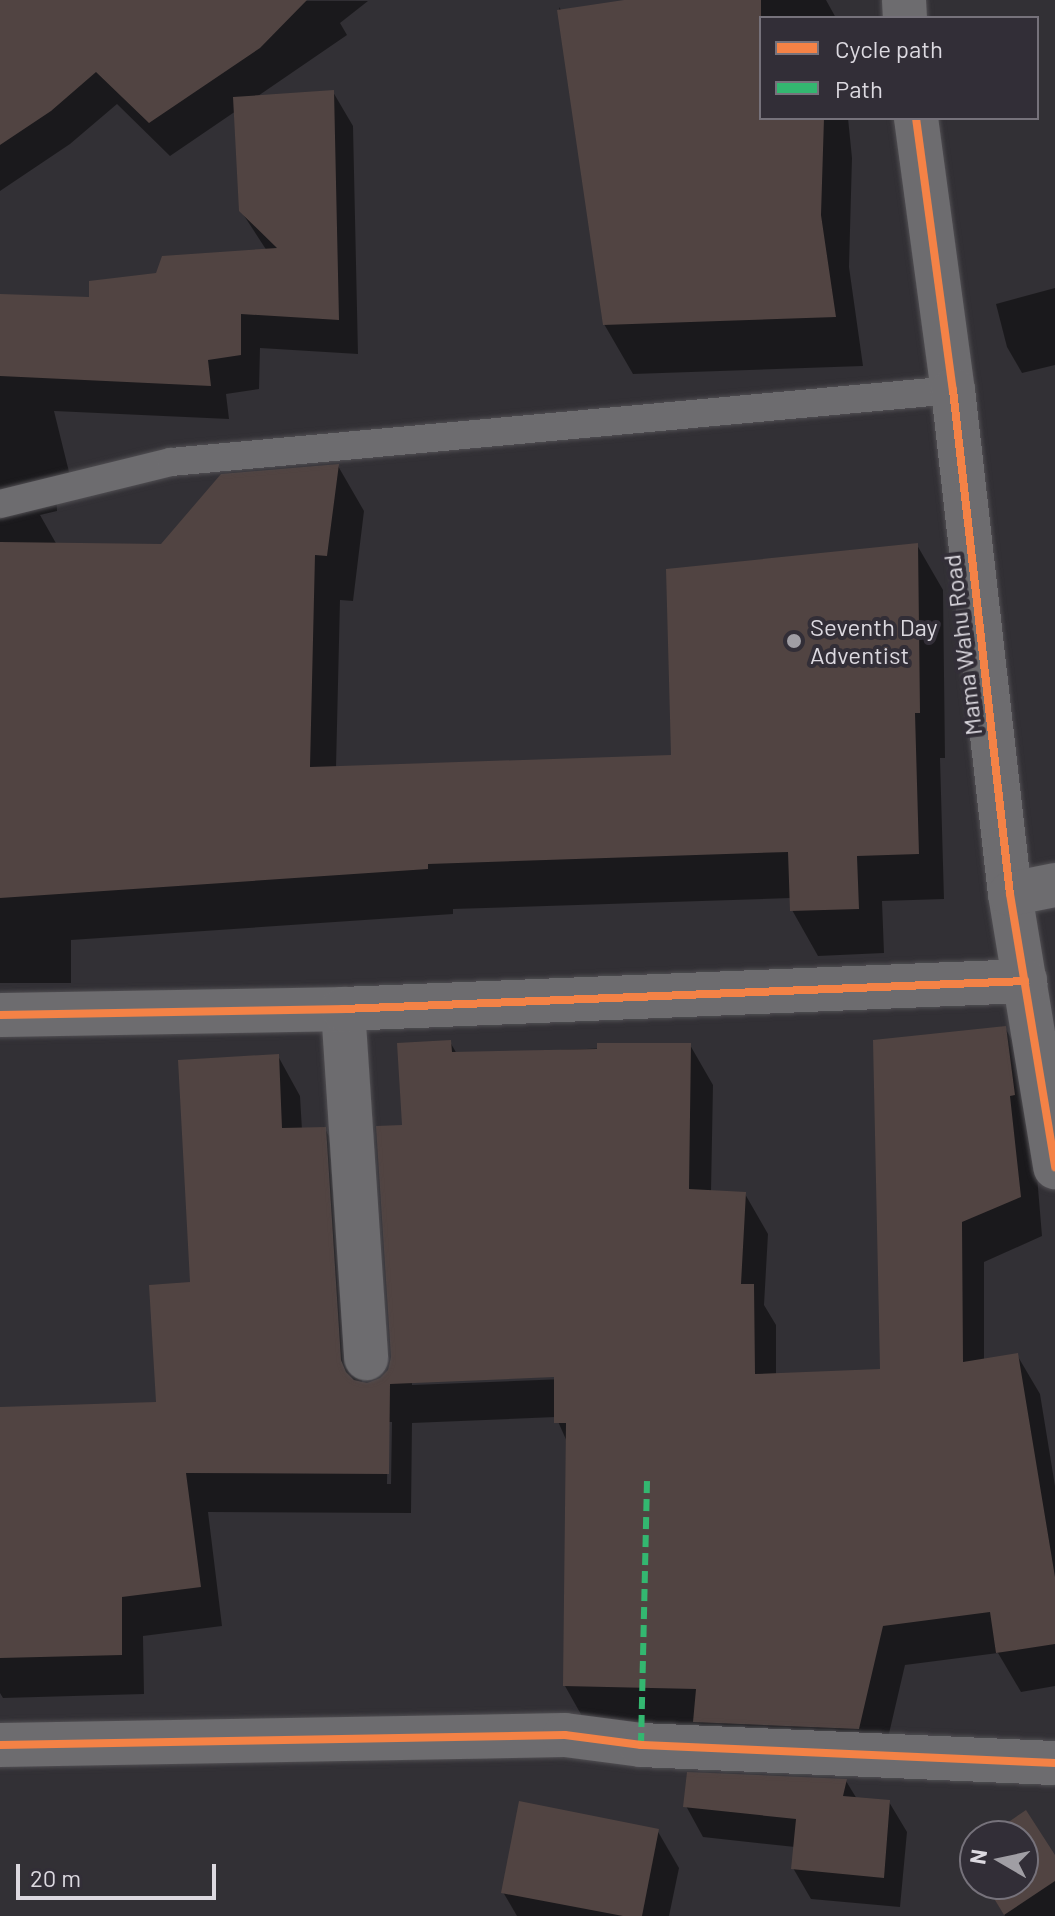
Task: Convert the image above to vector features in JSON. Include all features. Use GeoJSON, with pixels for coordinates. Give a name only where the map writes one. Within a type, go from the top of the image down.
{"type":"FeatureCollection","features":[{"type":"Feature","properties":{"kind":"street","name":"Mama Wahu Road"},"geometry":{"type":"LineString","coordinates":[[916,120],[953,390],[1010,894],[1055,1167]]}},
{"type":"Feature","properties":{"kind":"street"},"geometry":{"type":"LineString","coordinates":[[1010,894],[1055,885]]}},
{"type":"Feature","properties":{"kind":"street"},"geometry":{"type":"LineString","coordinates":[[0,1015],[343,1009],[1025,981]]}},
{"type":"Feature","properties":{"kind":"street"},"geometry":{"type":"LineString","coordinates":[[343,1009],[366,1358]]}},
{"type":"Feature","properties":{"kind":"street"},"geometry":{"type":"LineString","coordinates":[[0,1745],[565,1735],[641,1745],[1055,1763]]}},
{"type":"Feature","properties":{"kind":"lane"},"geometry":{"type":"LineString","coordinates":[[0,504],[171,462],[953,390]]}},
{"type":"Feature","properties":{"kind":"building"},"geometry":{"type":"Polygon","coordinates":[[[0,0],[307,0],[260,48],[149,123],[96,72],[51,111],[0,145],[0,0]]]}},
{"type":"Feature","properties":{"kind":"building"},"geometry":{"type":"Polygon","coordinates":[[[624,0],[761,0],[759,120],[824,120],[821,215],[836,317],[603,325],[557,10],[624,0]]]}},
{"type":"Feature","properties":{"kind":"building"},"geometry":{"type":"Polygon","coordinates":[[[334,90],[339,320],[241,314],[241,355],[208,360],[211,386],[0,376],[0,294],[89,297],[89,281],[156,273],[162,256],[277,248],[239,211],[233,97],[334,90]]]}},
{"type":"Feature","properties":{"kind":"building"},"geometry":{"type":"Polygon","coordinates":[[[339,464],[327,556],[315,555],[310,767],[671,755],[666,569],[918,543],[920,713],[915,713],[919,854],[857,856],[859,909],[790,911],[788,852],[428,864],[428,869],[0,898],[0,542],[161,544],[221,474],[339,464]]]}},
{"type":"Feature","properties":{"kind":"building"},"geometry":{"type":"Polygon","coordinates":[[[1006,1026],[1015,1095],[1010,1096],[1021,1197],[962,1222],[963,1362],[1018,1353],[1055,1577],[1055,1644],[996,1653],[990,1612],[883,1626],[859,1729],[693,1722],[696,1689],[563,1686],[566,1423],[554,1423],[554,1377],[390,1384],[389,1474],[186,1473],[201,1587],[122,1597],[122,1655],[0,1658],[0,1407],[156,1402],[149,1285],[190,1282],[178,1060],[279,1054],[282,1128],[326,1127],[341,1360],[354,1380],[367,1383],[380,1378],[388,1370],[391,1357],[376,1126],[402,1125],[397,1043],[451,1040],[452,1052],[597,1049],[597,1043],[691,1043],[689,1189],[746,1192],[741,1284],[754,1284],[755,1374],[880,1369],[873,1040],[1006,1026]]]}},
{"type":"Feature","properties":{"kind":"building"},"geometry":{"type":"Polygon","coordinates":[[[687,1772],[847,1779],[843,1796],[890,1800],[884,1878],[791,1869],[796,1819],[683,1807],[687,1772]]]}},
{"type":"Feature","properties":{"kind":"building"},"geometry":{"type":"Polygon","coordinates":[[[519,1801],[659,1829],[642,1916],[623,1916],[501,1893],[519,1801]]]}},
{"type":"Feature","properties":{"kind":"building"},"geometry":{"type":"Polygon","coordinates":[[[1026,1810],[1032,1820],[1011,1820],[1026,1810]]]}},
{"type":"Feature","properties":{"kind":"building"},"geometry":{"type":"Polygon","coordinates":[[[1039,1830],[1055,1855],[1055,1881],[1039,1892],[1039,1830]]]}},
{"type":"Feature","properties":{"kind":"building"},"geometry":{"type":"Polygon","coordinates":[[[995,1900],[1026,1900],[1004,1915],[995,1900]]]}},
{"type":"Feature","properties":{"kind":"marked path"},"geometry":{"type":"LineString","coordinates":[[641,1745],[647,1478]]}},
{"type":"Feature","properties":{"kind":"cycle path"},"geometry":{"type":"LineString","coordinates":[[916,120],[953,390],[1010,894],[1055,1167]]}},
{"type":"Feature","properties":{"kind":"cycle path"},"geometry":{"type":"LineString","coordinates":[[0,1015],[343,1009],[1025,981]]}},
{"type":"Feature","properties":{"kind":"cycle path"},"geometry":{"type":"LineString","coordinates":[[0,1745],[565,1735],[641,1745],[1055,1763]]}},
{"type":"Feature","properties":{"kind":"place","name":"Seventh Day Adventist"},"geometry":{"type":"Point","coordinates":[794,641]}}]}
